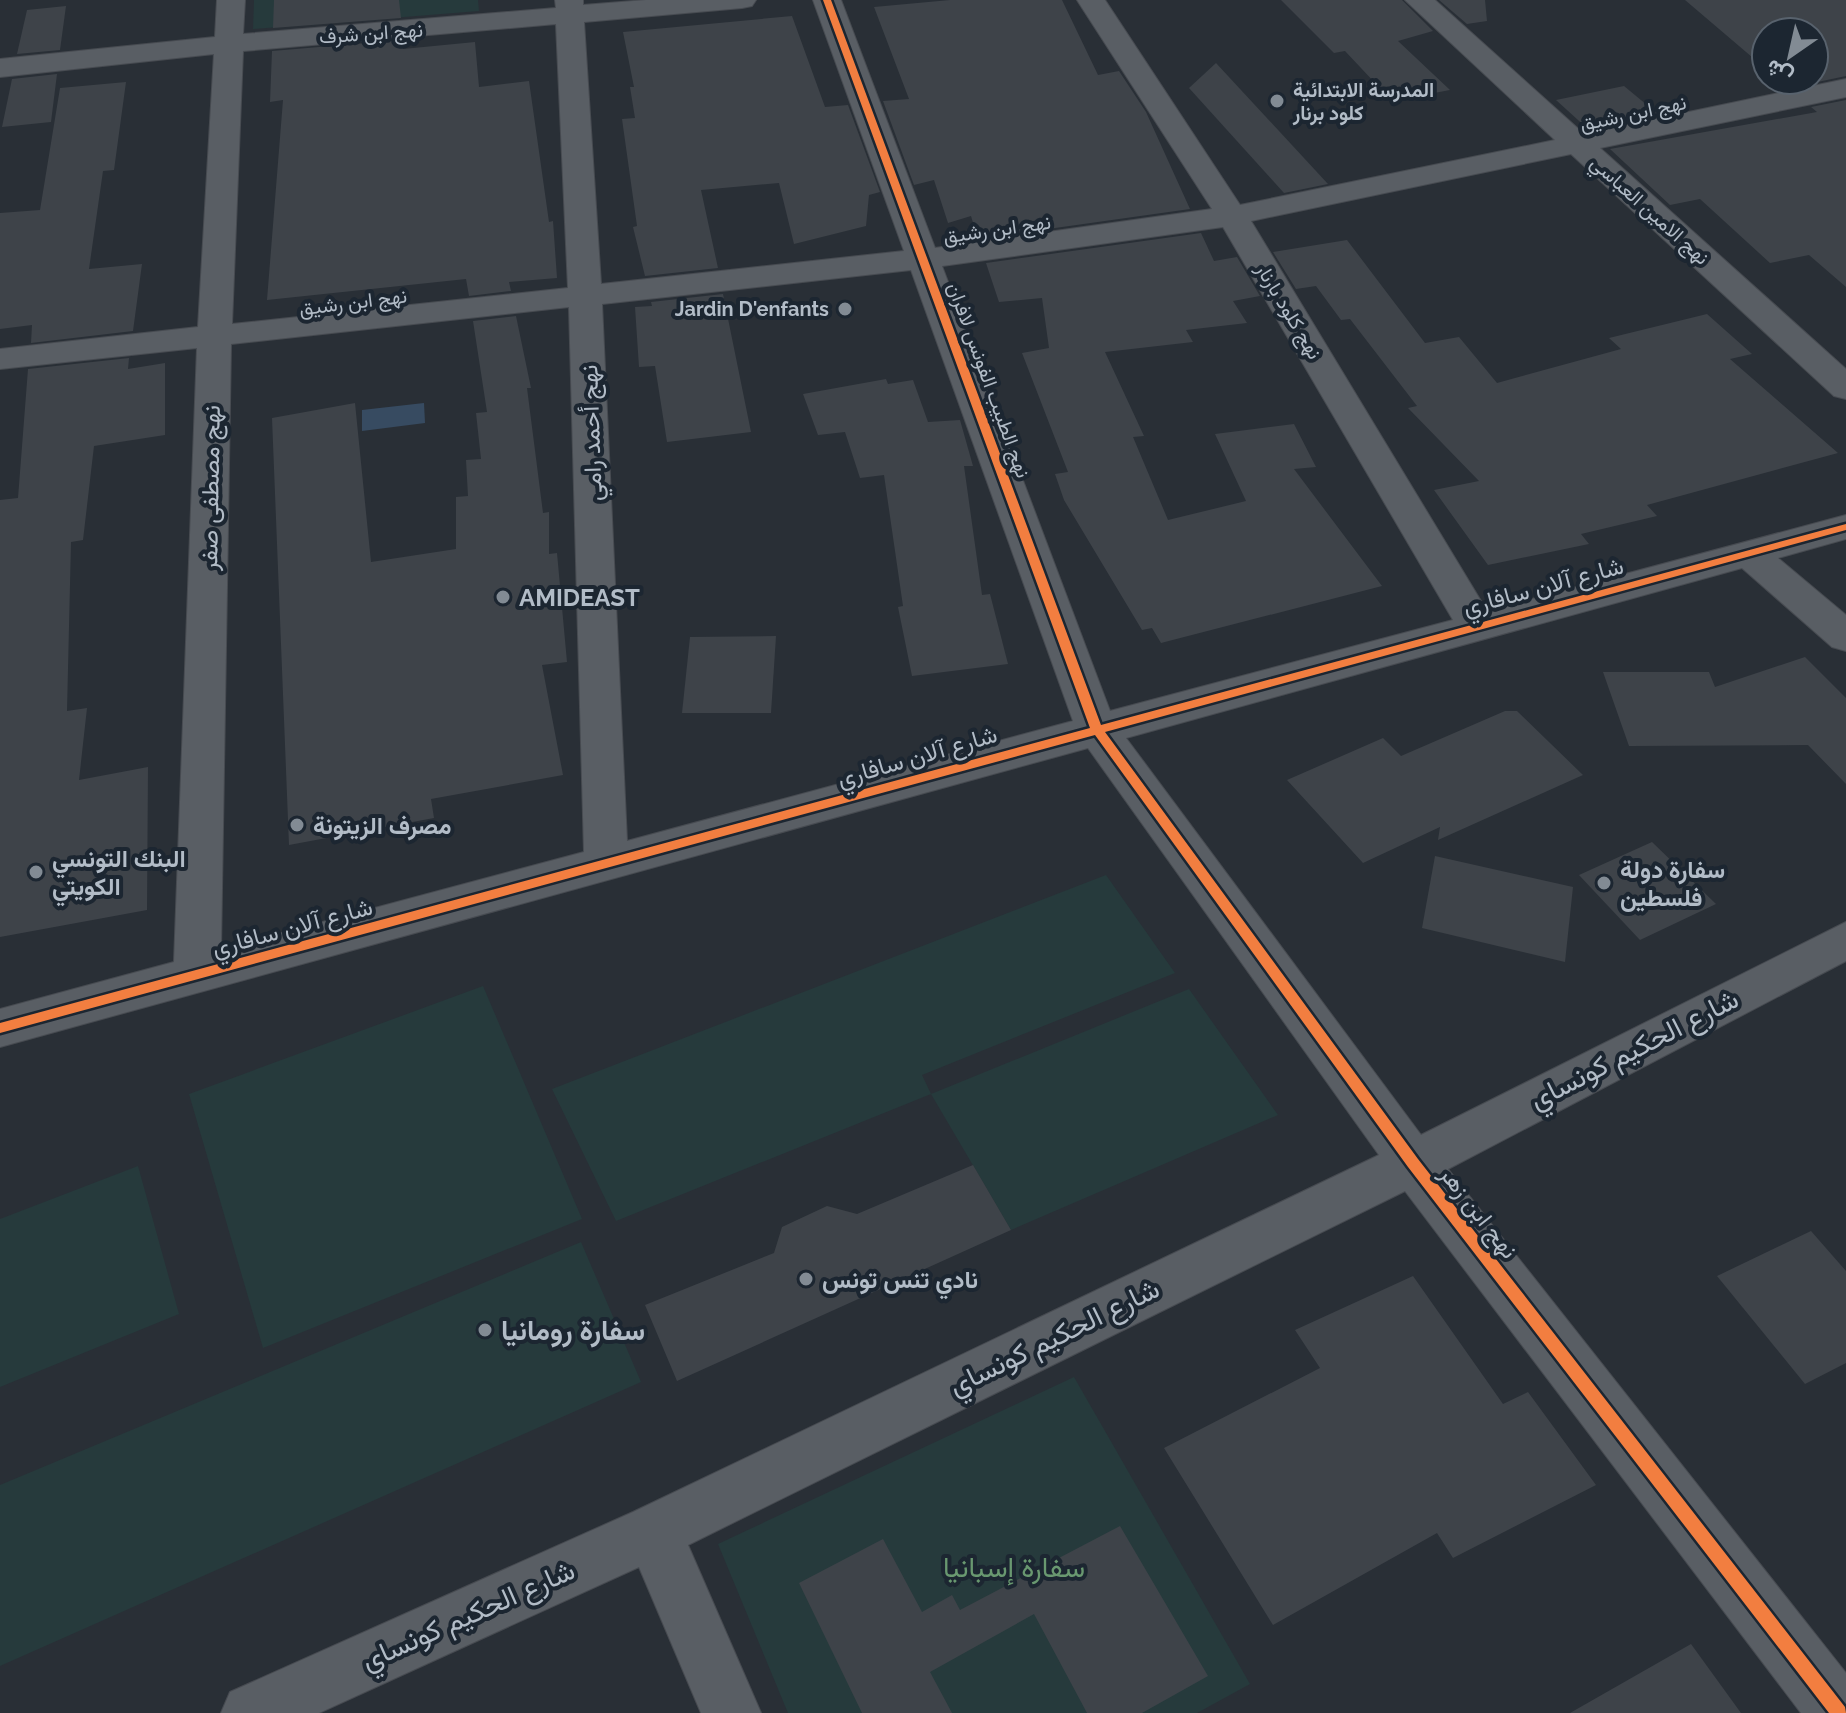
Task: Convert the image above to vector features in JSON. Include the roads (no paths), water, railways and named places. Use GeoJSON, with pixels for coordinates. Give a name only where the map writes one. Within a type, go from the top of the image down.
{"type":"FeatureCollection","features":[{"type":"Feature","properties":{"kind":"street","name":"نهج مصطفى صفر"},"geometry":{"type":"LineString","coordinates":[[197,976],[214,339],[231,0]]}},
{"type":"Feature","properties":{"kind":"street","name":"نهج ابن شرف"},"geometry":{"type":"LineString","coordinates":[[0,68],[570,8],[742,0]]}},
{"type":"Feature","properties":{"kind":"street","name":"نهج الطبيب الفونس لافران"},"geometry":{"type":"LineString","coordinates":[[827,0],[1096,728]]}},
{"type":"Feature","properties":{"kind":"street","name":"نهج كلود بارنار"},"geometry":{"type":"LineString","coordinates":[[1091,0],[1232,216],[1477,627]]}},
{"type":"Feature","properties":{"kind":"street","name":"نهج الامين العباسي"},"geometry":{"type":"LineString","coordinates":[[1419,0],[1846,388]]}},
{"type":"Feature","properties":{"kind":"street","name":"نهج أحمد رامي"},"geometry":{"type":"LineString","coordinates":[[570,8],[585,295],[606,866]]}},
{"type":"Feature","properties":{"kind":"street","name":"نهج ابن رشيق"},"geometry":{"type":"LineString","coordinates":[[0,359],[214,339],[924,259],[1232,216],[1846,88]]}},
{"type":"Feature","properties":{"kind":"street","name":"شارع آلان سافاري"},"geometry":{"type":"LineString","coordinates":[[0,1028],[606,866],[1096,728],[1846,527]]}},
{"type":"Feature","properties":{"kind":"street"},"geometry":{"type":"LineString","coordinates":[[1748,553],[1846,637]]}},
{"type":"Feature","properties":{"kind":"street","name":"نهج ابن زهر"},"geometry":{"type":"LineString","coordinates":[[1096,728],[1413,1163],[1839,1713]]}},
{"type":"Feature","properties":{"kind":"street","name":"شارع الحكيم كونساي"},"geometry":{"type":"LineString","coordinates":[[251,1713],[653,1532],[1413,1163],[1846,940]]}},
{"type":"Feature","properties":{"kind":"street"},"geometry":{"type":"LineString","coordinates":[[653,1532],[731,1713]]}},
{"type":"Feature","properties":{"kind":"water"},"geometry":{"type":"Polygon","coordinates":[[[424,403],[425,423],[362,431],[362,410],[424,403]]]}},
{"type":"Feature","properties":{"kind":"place","name":"المدرسة الابتدائية كلود برنار"},"geometry":{"type":"Point","coordinates":[1277,101]}},
{"type":"Feature","properties":{"kind":"place","name":"Jardin D'enfants"},"geometry":{"type":"Point","coordinates":[845,309]}},
{"type":"Feature","properties":{"kind":"place","name":"AMIDEAST"},"geometry":{"type":"Point","coordinates":[503,597]}},
{"type":"Feature","properties":{"kind":"place","name":"مصرف الزيتونة"},"geometry":{"type":"Point","coordinates":[297,825]}},
{"type":"Feature","properties":{"kind":"place","name":"البنك التونسي الكويتي"},"geometry":{"type":"Point","coordinates":[36,872]}},
{"type":"Feature","properties":{"kind":"place","name":"سفارة دولة فلسطين"},"geometry":{"type":"Point","coordinates":[1604,883]}},
{"type":"Feature","properties":{"kind":"place","name":"نادي تنس تونس"},"geometry":{"type":"Point","coordinates":[806,1279]}},
{"type":"Feature","properties":{"kind":"place","name":"سفارة رومانيا"},"geometry":{"type":"Point","coordinates":[485,1330]}},
{"type":"Feature","properties":{"kind":"park label","name":"سفارة إسبانيا"},"geometry":{"type":"Point","coordinates":[1014,1567]}}]}
